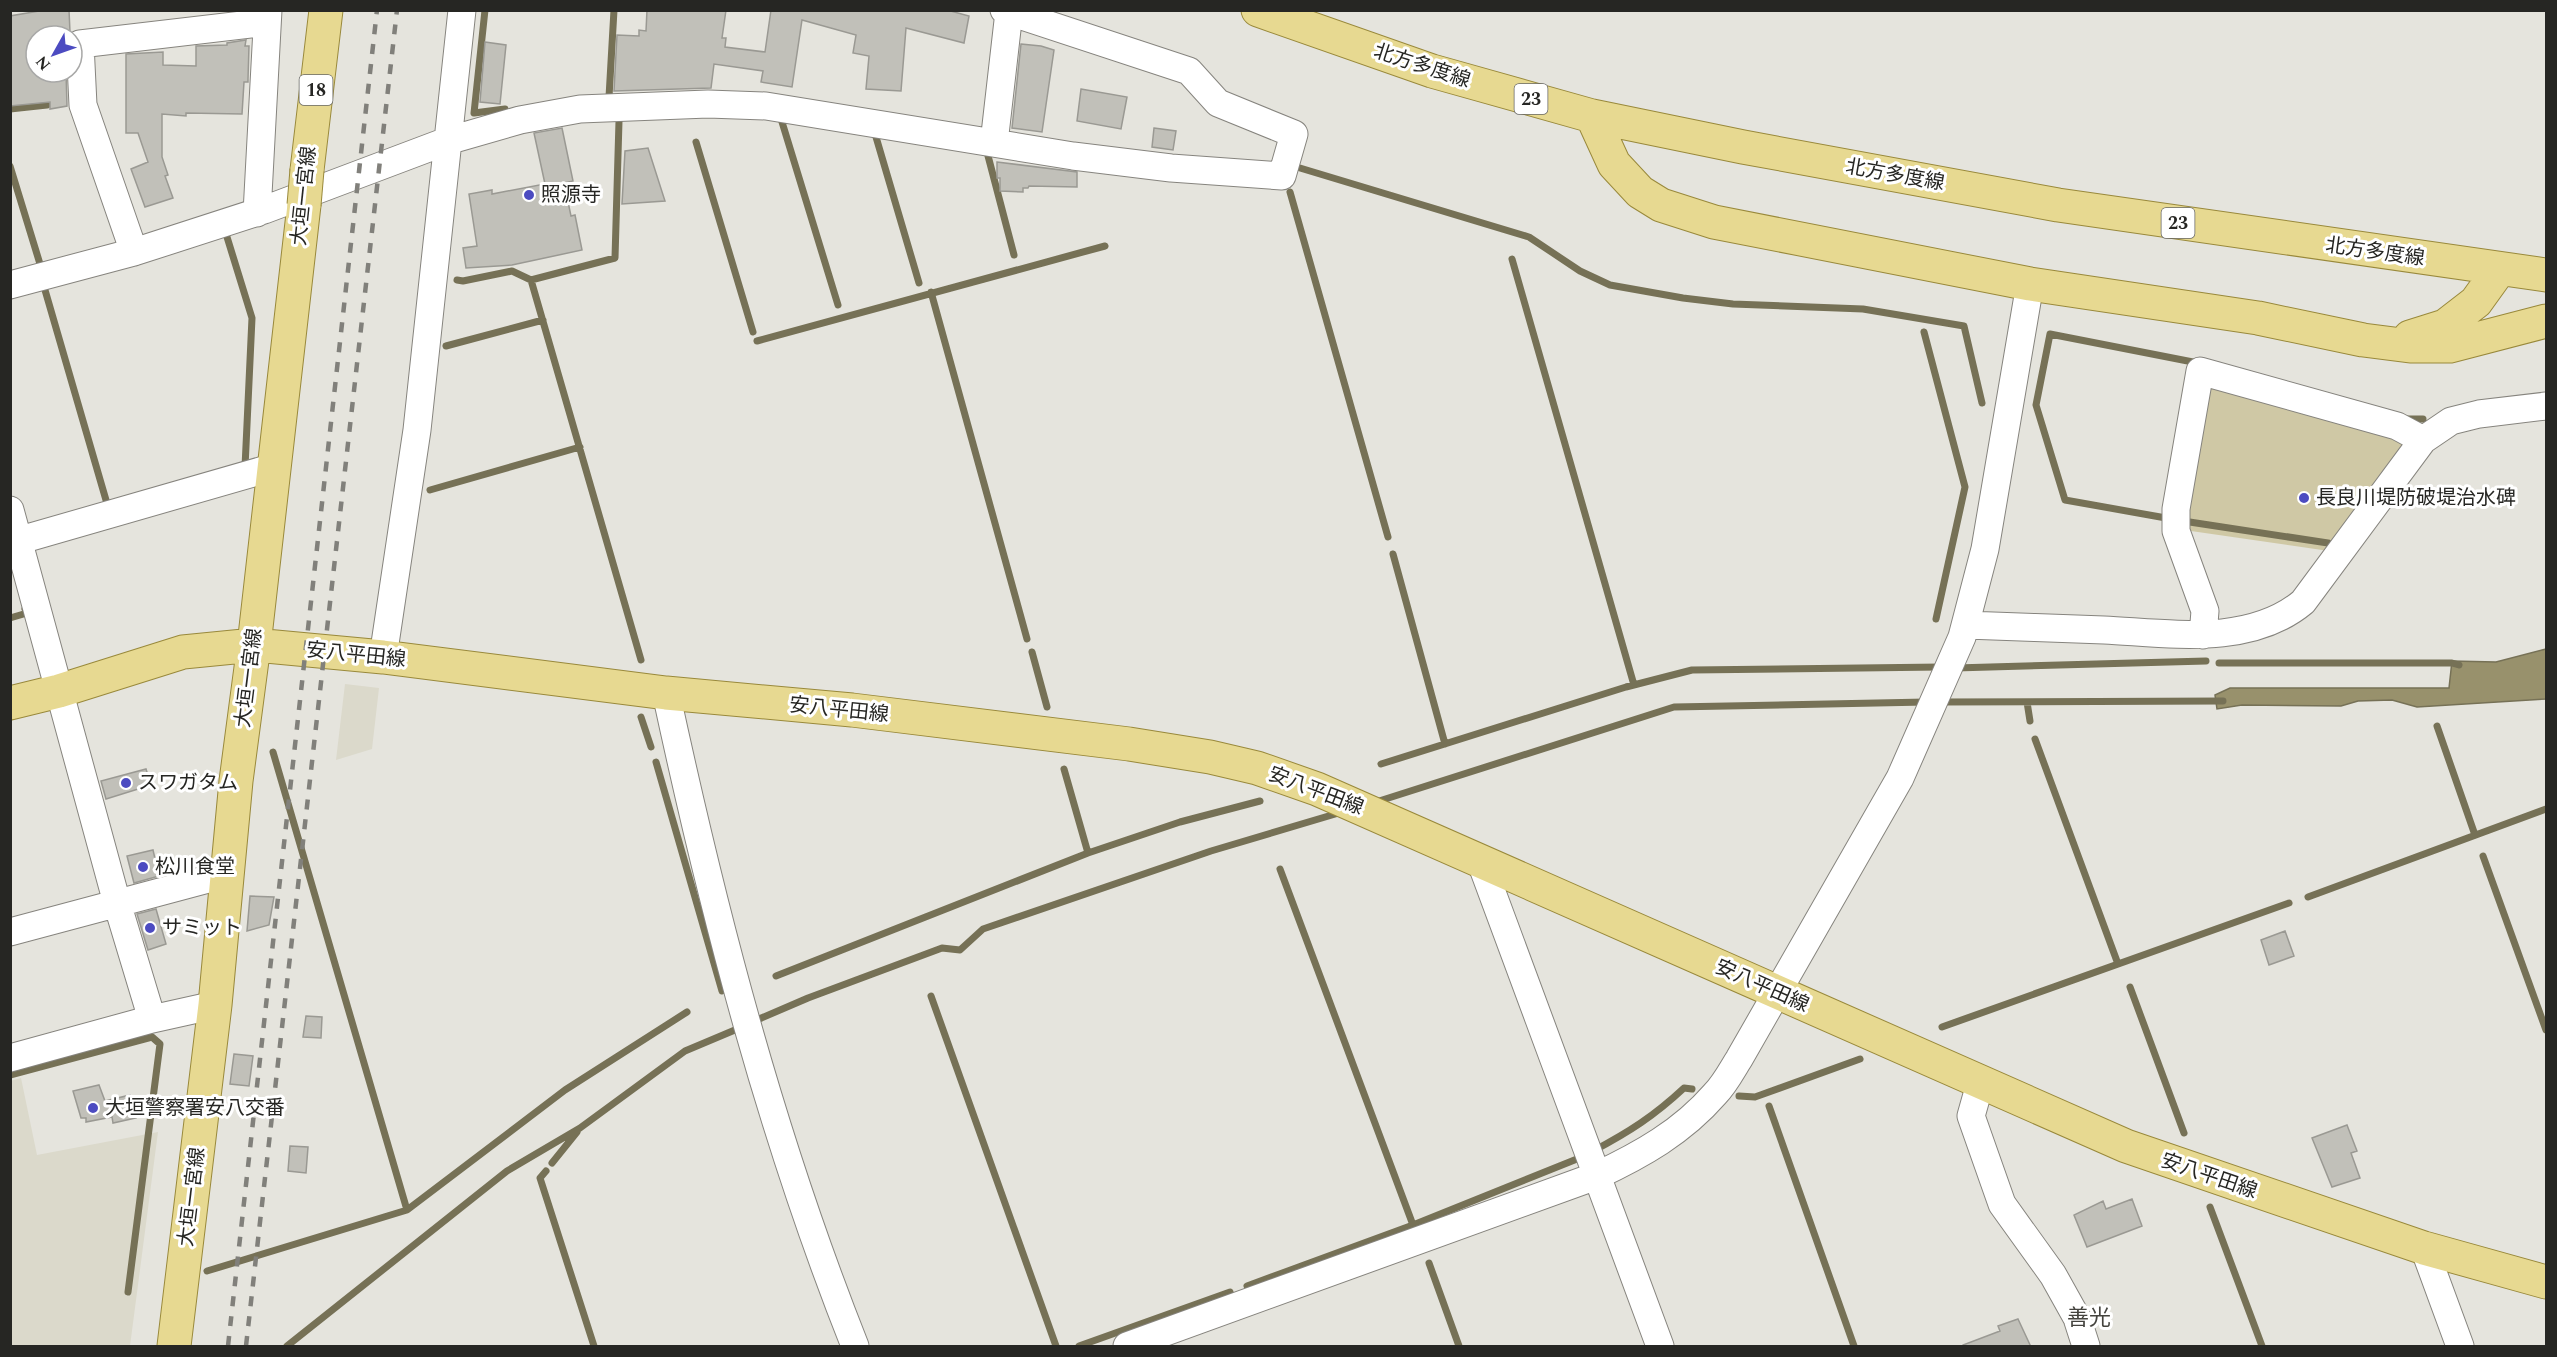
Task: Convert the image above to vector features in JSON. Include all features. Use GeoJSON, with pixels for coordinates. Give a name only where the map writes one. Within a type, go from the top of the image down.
{"type":"FeatureCollection","features":[{"type":"Feature","properties":{"kind":"main road","name":"大垣一宮線"},"geometry":{"type":"LineString","coordinates":[[174,1347],[215,1005],[236,781],[254,645],[326,10]]}},
{"type":"Feature","properties":{"kind":"main road","name":"北方多度線"},"geometry":{"type":"LineString","coordinates":[[1258,10],[1432,71],[1592,116],[1811,160],[2058,205],[2499,270],[2547,275]]}},
{"type":"Feature","properties":{"kind":"main road"},"geometry":{"type":"LineString","coordinates":[[1592,116],[1614,164],[1640,192],[1661,206],[1714,222],[2030,284],[2259,318],[2363,340],[2410,346],[2450,346],[2547,321]]}},
{"type":"Feature","properties":{"kind":"main road"},"geometry":{"type":"LineString","coordinates":[[2363,340],[2408,338],[2445,326],[2476,302],[2499,270]]}},
{"type":"Feature","properties":{"kind":"main road","name":"安八平田線"},"geometry":{"type":"LineString","coordinates":[[10,703],[59,691],[183,652],[254,645],[383,657],[666,693],[852,710],[1129,744],[1210,757],[1257,768],[1317,789],[2126,1146],[2424,1248],[2547,1282]]}},
{"type":"Feature","properties":{"kind":"street"},"geometry":{"type":"LineString","coordinates":[[383,657],[417,430],[462,10]]}},
{"type":"Feature","properties":{"kind":"street"},"geometry":{"type":"LineString","coordinates":[[10,285],[134,252],[257,213],[447,141],[520,120],[580,109],[708,104],[766,106],[994,143],[1171,168],[1282,176],[1294,134],[1218,104],[1190,70],[1006,11],[994,143]]}},
{"type":"Feature","properties":{"kind":"street"},"geometry":{"type":"LineString","coordinates":[[134,252],[83,105],[80,44],[268,16],[257,213]]}},
{"type":"Feature","properties":{"kind":"street"},"geometry":{"type":"LineString","coordinates":[[1127,1347],[1596,1176],[1630,1161],[1679,1130],[1716,1093],[1739,1059],[1900,778],[1966,625],[1985,549],[2030,284]]}},
{"type":"Feature","properties":{"kind":"street"},"geometry":{"type":"LineString","coordinates":[[2203,635],[2205,611],[2176,531],[2176,509],[2200,371],[2397,426],[2423,440]]}},
{"type":"Feature","properties":{"kind":"street"},"geometry":{"type":"LineString","coordinates":[[1966,625],[2203,635],[2272,622],[2303,602],[2423,440],[2451,421],[2479,414],[2547,406]]}},
{"type":"Feature","properties":{"kind":"street"},"geometry":{"type":"LineString","coordinates":[[15,541],[274,467]]}},
{"type":"Feature","properties":{"kind":"street"},"geometry":{"type":"LineString","coordinates":[[10,510],[15,541],[152,1019]]}},
{"type":"Feature","properties":{"kind":"street"},"geometry":{"type":"LineString","coordinates":[[666,693],[695,825],[738,1000],[780,1139],[827,1275],[855,1347]]}},
{"type":"Feature","properties":{"kind":"street"},"geometry":{"type":"LineString","coordinates":[[1480,860],[1660,1347]]}},
{"type":"Feature","properties":{"kind":"street"},"geometry":{"type":"LineString","coordinates":[[10,932],[227,874]]}},
{"type":"Feature","properties":{"kind":"street"},"geometry":{"type":"LineString","coordinates":[[10,1058],[152,1019],[215,1005]]}},
{"type":"Feature","properties":{"kind":"street"},"geometry":{"type":"LineString","coordinates":[[1980,1083],[1971,1116],[2002,1204],[2053,1275],[2077,1318],[2086,1347]]}},
{"type":"Feature","properties":{"kind":"street"},"geometry":{"type":"LineString","coordinates":[[2424,1248],[2460,1347]]}},
{"type":"Feature","properties":{"kind":"shaded area"},"geometry":{"type":"Polygon","coordinates":[[[2205,379],[2411,436],[2329,551],[2184,530],[2205,379]]]}},
{"type":"Feature","properties":{"kind":"shaded area"},"geometry":{"type":"Polygon","coordinates":[[[2546,649],[2546,699],[2417,707],[2392,700],[2358,701],[2341,706],[2242,705],[2217,709],[2215,695],[2230,688],[2449,688],[2452,661],[2496,662],[2546,649]]]}},
{"type":"Feature","properties":{"kind":"shaded area"},"geometry":{"type":"Polygon","coordinates":[[[345,684],[379,688],[372,749],[336,760],[345,684]]]}},
{"type":"Feature","properties":{"kind":"shaded area"},"geometry":{"type":"Polygon","coordinates":[[[21,1078],[37,1155],[158,1132],[130,1346],[11,1346],[10,1081],[21,1078]]]}},
{"type":"Feature","properties":{"kind":"building"},"geometry":{"type":"Polygon","coordinates":[[[45,10],[69,10],[70,24],[24,24],[24,84],[66,84],[67,106],[50,109],[50,102],[10,106],[10,16],[45,10]]]}},
{"type":"Feature","properties":{"kind":"building"},"geometry":{"type":"Polygon","coordinates":[[[647,10],[726,10],[722,38],[726,38],[725,47],[765,52],[771,10],[947,10],[969,16],[964,43],[906,28],[901,91],[866,89],[869,56],[853,53],[856,35],[802,20],[792,87],[761,82],[763,71],[714,64],[711,88],[614,91],[617,35],[639,36],[639,30],[646,31],[647,10]]]}},
{"type":"Feature","properties":{"kind":"building"},"geometry":{"type":"Polygon","coordinates":[[[246,40],[245,46],[249,46],[248,82],[244,82],[242,114],[186,113],[186,116],[162,114],[162,157],[168,175],[165,176],[173,198],[145,207],[131,169],[148,162],[138,133],[126,133],[126,54],[163,52],[163,65],[196,66],[196,46],[227,45],[227,43],[246,40]]]}},
{"type":"Feature","properties":{"kind":"building"},"geometry":{"type":"Polygon","coordinates":[[[485,42],[506,45],[500,104],[480,102],[485,42]]]}},
{"type":"Feature","properties":{"kind":"building"},"geometry":{"type":"Polygon","coordinates":[[[1021,44],[1054,50],[1042,132],[1012,128],[1021,44]]]}},
{"type":"Feature","properties":{"kind":"building"},"geometry":{"type":"Polygon","coordinates":[[[1081,89],[1127,97],[1121,129],[1077,121],[1081,89]]]}},
{"type":"Feature","properties":{"kind":"building","name":"照源寺"},"geometry":{"type":"Polygon","coordinates":[[[562,128],[573,181],[564,183],[571,216],[575,215],[582,250],[512,265],[466,268],[463,248],[477,246],[469,194],[492,190],[492,194],[545,184],[534,133],[562,128]]]}},
{"type":"Feature","properties":{"kind":"building"},"geometry":{"type":"Polygon","coordinates":[[[1154,128],[1176,131],[1173,150],[1152,147],[1154,128]]]}},
{"type":"Feature","properties":{"kind":"building"},"geometry":{"type":"Polygon","coordinates":[[[648,148],[665,201],[622,204],[625,151],[648,148]]]}},
{"type":"Feature","properties":{"kind":"building"},"geometry":{"type":"Polygon","coordinates":[[[997,162],[1077,172],[1077,187],[1029,186],[1023,188],[1023,192],[1000,191],[997,162]]]}},
{"type":"Feature","properties":{"kind":"building","name":"スワガタム"},"geometry":{"type":"Polygon","coordinates":[[[146,769],[151,785],[106,799],[101,781],[146,769]]]}},
{"type":"Feature","properties":{"kind":"building","name":"松川食堂"},"geometry":{"type":"Polygon","coordinates":[[[153,850],[159,876],[134,883],[127,856],[153,850]]]}},
{"type":"Feature","properties":{"kind":"building"},"geometry":{"type":"Polygon","coordinates":[[[250,896],[274,897],[269,925],[247,931],[250,896]]]}},
{"type":"Feature","properties":{"kind":"building","name":"サミット"},"geometry":{"type":"Polygon","coordinates":[[[156,909],[166,944],[148,950],[137,914],[156,909]]]}},
{"type":"Feature","properties":{"kind":"building"},"geometry":{"type":"Polygon","coordinates":[[[2285,931],[2294,956],[2269,965],[2261,940],[2285,931]]]}},
{"type":"Feature","properties":{"kind":"building"},"geometry":{"type":"Polygon","coordinates":[[[306,1016],[322,1017],[321,1038],[303,1037],[306,1016]]]}},
{"type":"Feature","properties":{"kind":"building"},"geometry":{"type":"Polygon","coordinates":[[[234,1054],[253,1056],[249,1086],[230,1084],[234,1054]]]}},
{"type":"Feature","properties":{"kind":"building"},"geometry":{"type":"Polygon","coordinates":[[[99,1085],[105,1101],[130,1095],[136,1118],[113,1123],[112,1117],[86,1122],[86,1118],[81,1118],[73,1091],[99,1085]]]}},
{"type":"Feature","properties":{"kind":"building"},"geometry":{"type":"Polygon","coordinates":[[[2347,1125],[2357,1151],[2351,1153],[2360,1178],[2332,1187],[2312,1138],[2347,1125]]]}},
{"type":"Feature","properties":{"kind":"building"},"geometry":{"type":"Polygon","coordinates":[[[290,1146],[308,1147],[306,1173],[288,1171],[290,1146]]]}},
{"type":"Feature","properties":{"kind":"building"},"geometry":{"type":"Polygon","coordinates":[[[2132,1199],[2142,1226],[2087,1247],[2074,1215],[2103,1201],[2106,1209],[2132,1199]]]}},
{"type":"Feature","properties":{"kind":"building"},"geometry":{"type":"Polygon","coordinates":[[[2018,1319],[2031,1347],[1963,1347],[1963,1345],[2000,1331],[1998,1326],[2018,1319]]]}},
{"type":"Feature","properties":{"kind":"waterway"},"geometry":{"type":"LineString","coordinates":[[485,10],[474,113],[505,109]]}},
{"type":"Feature","properties":{"kind":"waterway"},"geometry":{"type":"LineString","coordinates":[[609,97],[614,10]]}},
{"type":"Feature","properties":{"kind":"waterway"},"geometry":{"type":"LineString","coordinates":[[10,109],[47,105]]}},
{"type":"Feature","properties":{"kind":"waterway"},"geometry":{"type":"LineString","coordinates":[[619,121],[615,258],[531,280],[641,660]]}},
{"type":"Feature","properties":{"kind":"waterway"},"geometry":{"type":"LineString","coordinates":[[782,122],[838,305]]}},
{"type":"Feature","properties":{"kind":"waterway"},"geometry":{"type":"LineString","coordinates":[[876,137],[919,283]]}},
{"type":"Feature","properties":{"kind":"waterway"},"geometry":{"type":"LineString","coordinates":[[696,142],[753,332]]}},
{"type":"Feature","properties":{"kind":"waterway"},"geometry":{"type":"LineString","coordinates":[[987,152],[1014,255]]}},
{"type":"Feature","properties":{"kind":"waterway"},"geometry":{"type":"LineString","coordinates":[[10,166],[40,264]]}},
{"type":"Feature","properties":{"kind":"waterway"},"geometry":{"type":"LineString","coordinates":[[1300,168],[1529,237],[1580,271],[1610,285],[1733,304],[1863,309],[1964,326],[1982,403]]}},
{"type":"Feature","properties":{"kind":"waterway"},"geometry":{"type":"LineString","coordinates":[[1290,192],[1388,537]]}},
{"type":"Feature","properties":{"kind":"waterway"},"geometry":{"type":"LineString","coordinates":[[227,237],[252,318],[245,467]]}},
{"type":"Feature","properties":{"kind":"waterway"},"geometry":{"type":"LineString","coordinates":[[757,341],[1105,246]]}},
{"type":"Feature","properties":{"kind":"waterway"},"geometry":{"type":"LineString","coordinates":[[1512,259],[1634,685]]}},
{"type":"Feature","properties":{"kind":"waterway"},"geometry":{"type":"LineString","coordinates":[[457,280],[463,281],[512,271],[531,280]]}},
{"type":"Feature","properties":{"kind":"waterway"},"geometry":{"type":"LineString","coordinates":[[45,290],[108,507]]}},
{"type":"Feature","properties":{"kind":"waterway"},"geometry":{"type":"LineString","coordinates":[[931,292],[1027,639]]}},
{"type":"Feature","properties":{"kind":"waterway"},"geometry":{"type":"LineString","coordinates":[[446,346],[543,320]]}},
{"type":"Feature","properties":{"kind":"waterway"},"geometry":{"type":"LineString","coordinates":[[1924,332],[1965,487],[1936,619]]}},
{"type":"Feature","properties":{"kind":"waterway"},"geometry":{"type":"LineString","coordinates":[[2166,518],[2065,500],[2036,405],[2050,334],[2198,363]]}},
{"type":"Feature","properties":{"kind":"waterway"},"geometry":{"type":"LineString","coordinates":[[2405,419],[2423,419]]}},
{"type":"Feature","properties":{"kind":"waterway"},"geometry":{"type":"LineString","coordinates":[[430,490],[580,447]]}},
{"type":"Feature","properties":{"kind":"waterway"},"geometry":{"type":"LineString","coordinates":[[2183,521],[2328,543]]}},
{"type":"Feature","properties":{"kind":"waterway"},"geometry":{"type":"LineString","coordinates":[[1393,554],[1445,744]]}},
{"type":"Feature","properties":{"kind":"waterway"},"geometry":{"type":"LineString","coordinates":[[10,618],[27,613],[25,609]]}},
{"type":"Feature","properties":{"kind":"waterway"},"geometry":{"type":"LineString","coordinates":[[1032,652],[1047,707]]}},
{"type":"Feature","properties":{"kind":"waterway"},"geometry":{"type":"LineString","coordinates":[[1955,668],[2206,661]]}},
{"type":"Feature","properties":{"kind":"waterway"},"geometry":{"type":"LineString","coordinates":[[2219,663],[2452,663],[2459,665]]}},
{"type":"Feature","properties":{"kind":"waterway"},"geometry":{"type":"LineString","coordinates":[[1381,764],[1626,687],[1692,670],[1941,667]]}},
{"type":"Feature","properties":{"kind":"waterway"},"geometry":{"type":"LineString","coordinates":[[1940,702],[2223,701]]}},
{"type":"Feature","properties":{"kind":"waterway"},"geometry":{"type":"LineString","coordinates":[[1376,802],[1674,707],[1926,702]]}},
{"type":"Feature","properties":{"kind":"waterway"},"geometry":{"type":"LineString","coordinates":[[2027,702],[2030,721]]}},
{"type":"Feature","properties":{"kind":"waterway"},"geometry":{"type":"LineString","coordinates":[[641,717],[651,747]]}},
{"type":"Feature","properties":{"kind":"waterway"},"geometry":{"type":"LineString","coordinates":[[2437,726],[2475,835]]}},
{"type":"Feature","properties":{"kind":"waterway"},"geometry":{"type":"LineString","coordinates":[[2035,739],[2118,964]]}},
{"type":"Feature","properties":{"kind":"waterway"},"geometry":{"type":"LineString","coordinates":[[273,752],[407,1210]]}},
{"type":"Feature","properties":{"kind":"waterway"},"geometry":{"type":"LineString","coordinates":[[656,762],[722,991]]}},
{"type":"Feature","properties":{"kind":"waterway"},"geometry":{"type":"LineString","coordinates":[[1064,769],[1088,853]]}},
{"type":"Feature","properties":{"kind":"waterway"},"geometry":{"type":"LineString","coordinates":[[776,976],[1088,853],[1180,822],[1260,801]]}},
{"type":"Feature","properties":{"kind":"waterway"},"geometry":{"type":"LineString","coordinates":[[2308,897],[2546,809]]}},
{"type":"Feature","properties":{"kind":"waterway"},"geometry":{"type":"LineString","coordinates":[[752,1022],[808,998],[942,948],[960,950],[983,929],[1211,851],[1342,812]]}},
{"type":"Feature","properties":{"kind":"waterway"},"geometry":{"type":"LineString","coordinates":[[2483,856],[2546,1030]]}},
{"type":"Feature","properties":{"kind":"waterway"},"geometry":{"type":"LineString","coordinates":[[1280,869],[1413,1225]]}},
{"type":"Feature","properties":{"kind":"waterway"},"geometry":{"type":"LineString","coordinates":[[1942,1027],[2289,903]]}},
{"type":"Feature","properties":{"kind":"waterway"},"geometry":{"type":"LineString","coordinates":[[2130,987],[2184,1133]]}},
{"type":"Feature","properties":{"kind":"waterway"},"geometry":{"type":"LineString","coordinates":[[931,996],[1056,1346]]}},
{"type":"Feature","properties":{"kind":"waterway"},"geometry":{"type":"LineString","coordinates":[[207,1271],[407,1210],[565,1090],[687,1012]]}},
{"type":"Feature","properties":{"kind":"waterway"},"geometry":{"type":"LineString","coordinates":[[287,1346],[507,1171],[580,1128],[685,1051],[742,1027]]}},
{"type":"Feature","properties":{"kind":"waterway"},"geometry":{"type":"LineString","coordinates":[[10,1075],[152,1037],[160,1044],[128,1292]]}},
{"type":"Feature","properties":{"kind":"waterway"},"geometry":{"type":"LineString","coordinates":[[1739,1096],[1755,1097],[1860,1059]]}},
{"type":"Feature","properties":{"kind":"waterway"},"geometry":{"type":"LineString","coordinates":[[1593,1151],[1641,1123],[1684,1088],[1692,1089]]}},
{"type":"Feature","properties":{"kind":"waterway"},"geometry":{"type":"LineString","coordinates":[[1769,1106],[1854,1346]]}},
{"type":"Feature","properties":{"kind":"waterway"},"geometry":{"type":"LineString","coordinates":[[552,1163],[577,1132]]}},
{"type":"Feature","properties":{"kind":"waterway"},"geometry":{"type":"LineString","coordinates":[[1247,1286],[1413,1225],[1577,1159]]}},
{"type":"Feature","properties":{"kind":"waterway"},"geometry":{"type":"LineString","coordinates":[[546,1171],[540,1178],[594,1346]]}},
{"type":"Feature","properties":{"kind":"waterway"},"geometry":{"type":"LineString","coordinates":[[2210,1207],[2262,1346]]}},
{"type":"Feature","properties":{"kind":"waterway"},"geometry":{"type":"LineString","coordinates":[[1429,1263],[1459,1346]]}},
{"type":"Feature","properties":{"kind":"waterway"},"geometry":{"type":"LineString","coordinates":[[1079,1346],[1230,1292]]}},
{"type":"Feature","properties":{"kind":"railway"},"geometry":{"type":"LineString","coordinates":[[228,1346],[377,10]]}},
{"type":"Feature","properties":{"kind":"railway"},"geometry":{"type":"LineString","coordinates":[[246,1346],[397,10]]}},
{"type":"Feature","properties":{"kind":"place","name":"照源寺"},"geometry":{"type":"Point","coordinates":[529,195]}},
{"type":"Feature","properties":{"kind":"place","name":"長良川堤防破堤治水碑"},"geometry":{"type":"Point","coordinates":[2304,498]}},
{"type":"Feature","properties":{"kind":"place","name":"スワガタム"},"geometry":{"type":"Point","coordinates":[126,783]}},
{"type":"Feature","properties":{"kind":"place","name":"松川食堂"},"geometry":{"type":"Point","coordinates":[143,867]}},
{"type":"Feature","properties":{"kind":"place","name":"サミット"},"geometry":{"type":"Point","coordinates":[150,928]}},
{"type":"Feature","properties":{"kind":"place","name":"大垣警察署安八交番"},"geometry":{"type":"Point","coordinates":[93,1108]}},
{"type":"Feature","properties":{"kind":"district","name":"善光"},"geometry":{"type":"Point","coordinates":[2089,1318]}}]}
